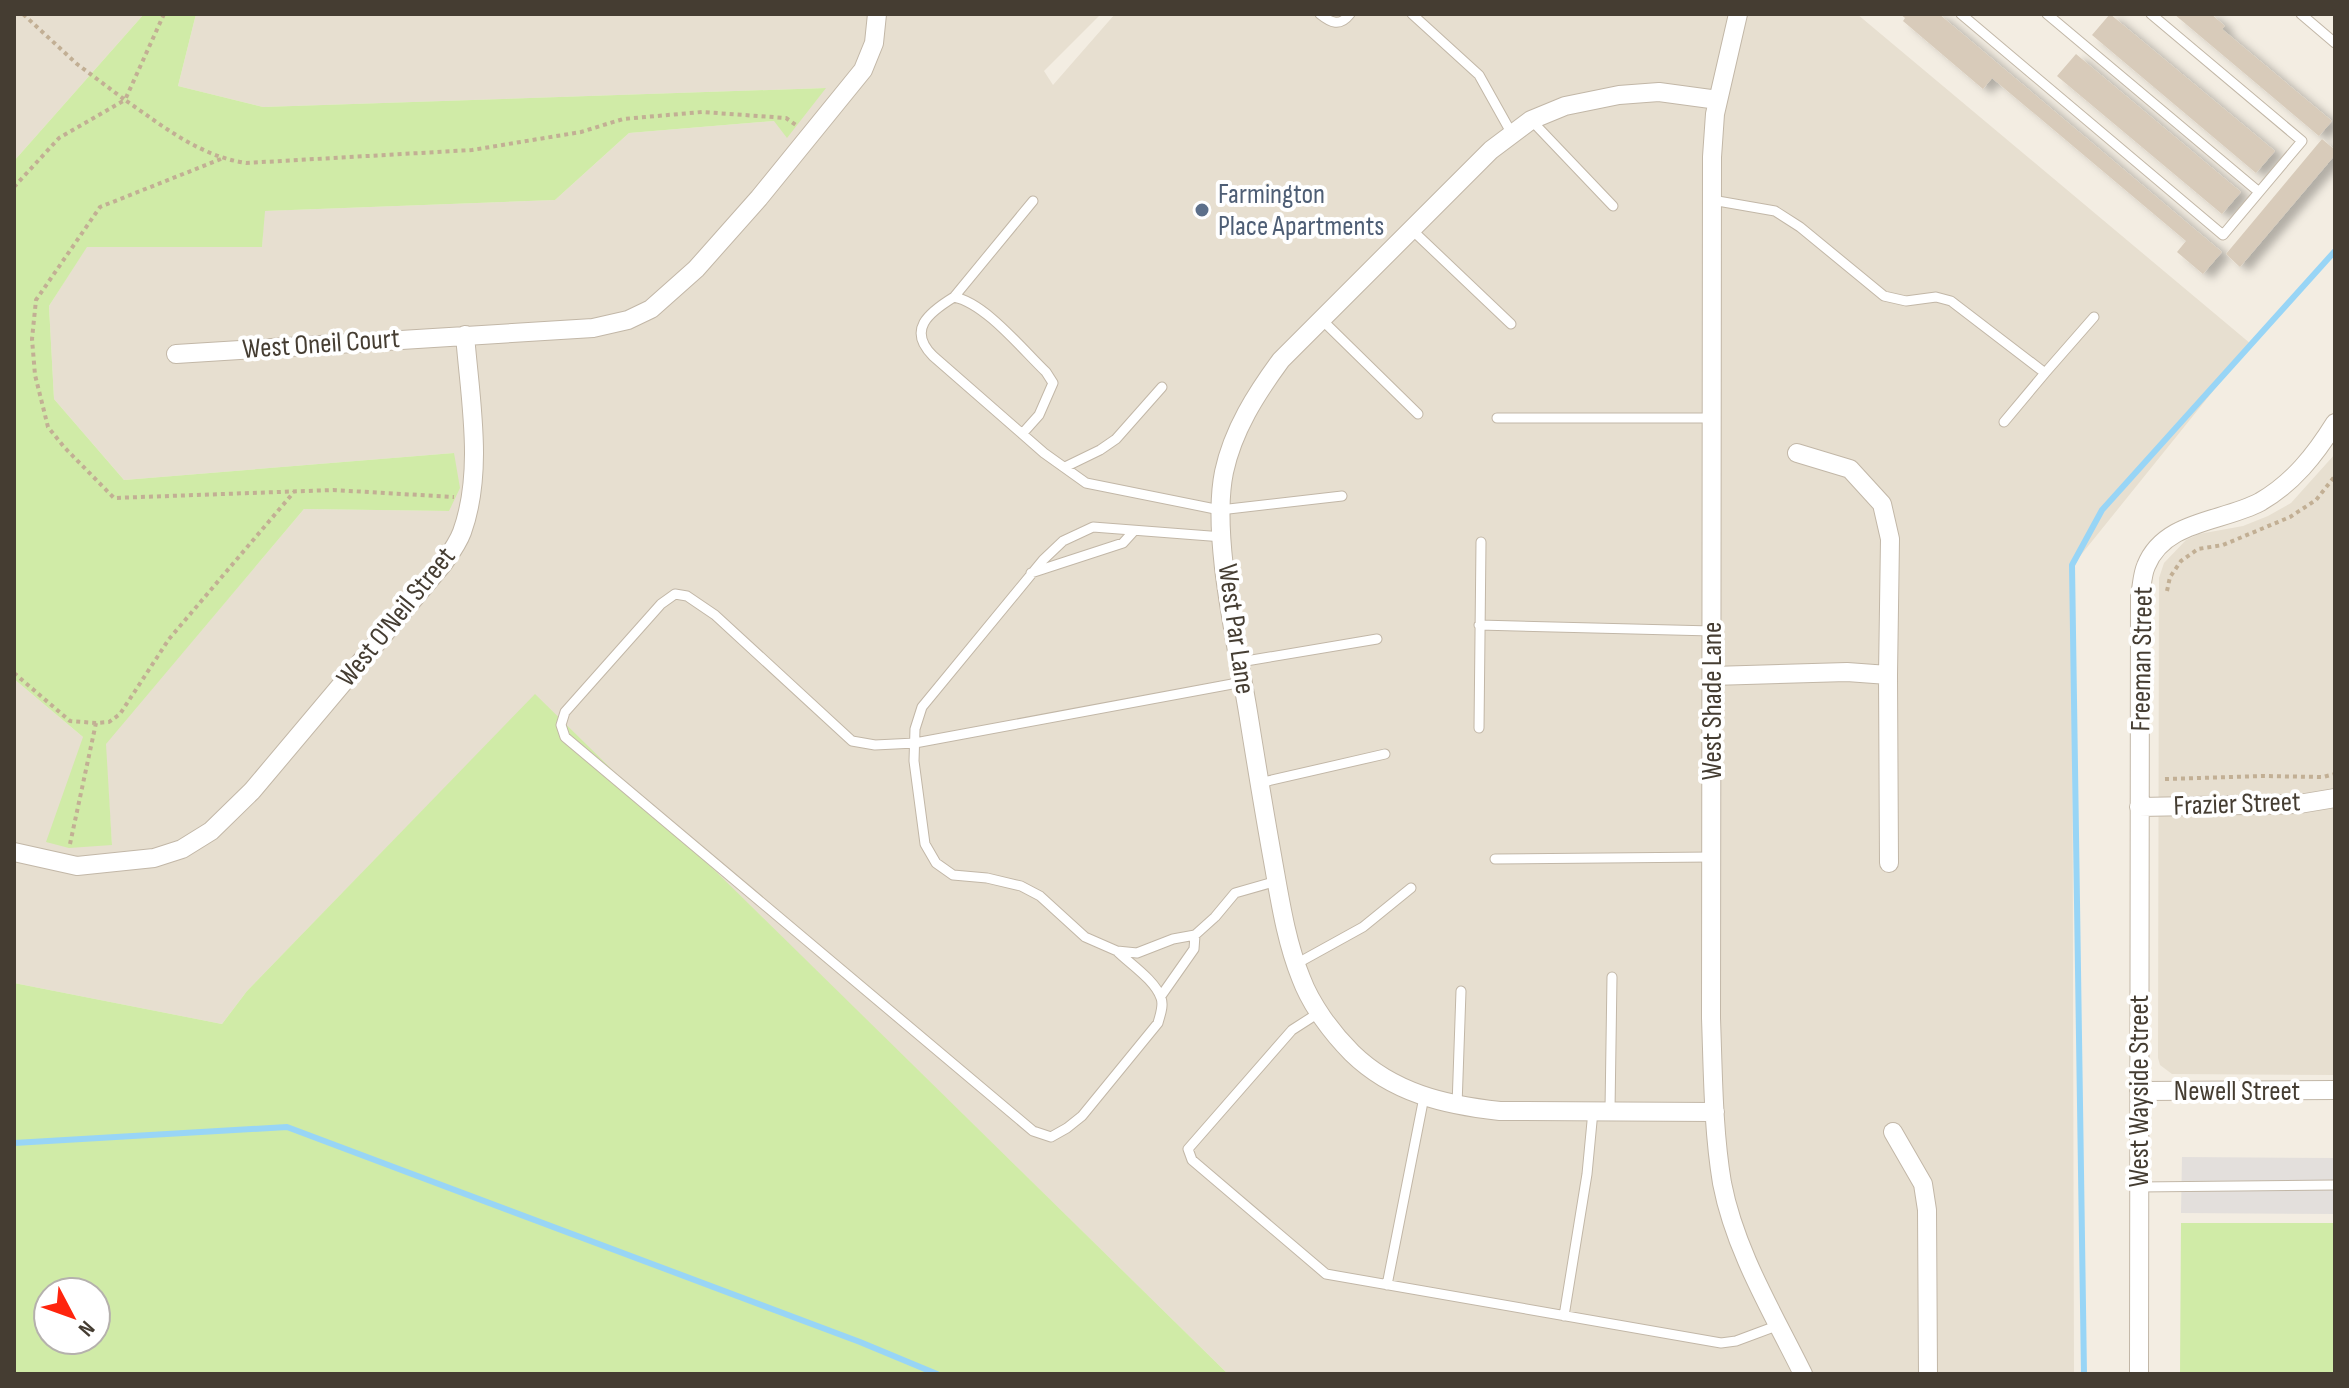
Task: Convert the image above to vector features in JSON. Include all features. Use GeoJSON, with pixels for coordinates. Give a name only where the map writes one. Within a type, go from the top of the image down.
{"type":"FeatureCollection","features":[{"type":"Feature","properties":{"kind":"street"},"geometry":{"type":"LineString","coordinates":[[465,335],[593,328],[628,320],[651,309],[671,294],[759,198],[863,70],[874,43],[877,14]]}},
{"type":"Feature","properties":{"kind":"street","name":"West Shade Lane"},"geometry":{"type":"LineString","coordinates":[[1738,14],[1718,100],[1712,157],[1711,1018],[1715,1112],[1722,1184],[1740,1244],[1803,1374]]}},
{"type":"Feature","properties":{"kind":"street","name":"West Par Lane"},"geometry":{"type":"LineString","coordinates":[[1715,1112],[1500,1111],[1457,1106],[1424,1097],[1376,1073],[1351,1052],[1320,1012],[1301,979],[1283,919],[1243,682],[1220,510],[1224,472],[1236,436],[1255,396],[1281,360],[1491,150],[1531,120],[1565,106],[1619,95],[1659,92],[1718,100]]}},
{"type":"Feature","properties":{"kind":"street","name":"West Oneil Court"},"geometry":{"type":"LineString","coordinates":[[176,354],[465,335]]}},
{"type":"Feature","properties":{"kind":"street","name":"West O'Neil Street"},"geometry":{"type":"LineString","coordinates":[[14,852],[77,866],[154,858],[182,849],[211,831],[252,791],[443,564],[461,536],[474,477],[465,335]]}},
{"type":"Feature","properties":{"kind":"street","name":"Freeman Street"},"geometry":{"type":"LineString","coordinates":[[2139,807],[2140,596],[2145,566],[2164,542],[2179,530],[2234,514],[2286,485],[2304,467],[2335,423]]}},
{"type":"Feature","properties":{"kind":"street"},"geometry":{"type":"LineString","coordinates":[[1797,453],[1850,469],[1882,504],[1890,539],[1889,863]]}},
{"type":"Feature","properties":{"kind":"street"},"geometry":{"type":"LineString","coordinates":[[1712,676],[1847,672],[1888,675]]}},
{"type":"Feature","properties":{"kind":"street","name":"Frazier Street"},"geometry":{"type":"LineString","coordinates":[[2139,807],[2299,804],[2335,798]]}},
{"type":"Feature","properties":{"kind":"street","name":"West Wayside Street"},"geometry":{"type":"LineString","coordinates":[[2139,807],[2139,1374]]}},
{"type":"Feature","properties":{"kind":"street","name":"Newell Street"},"geometry":{"type":"LineString","coordinates":[[2139,1091],[2335,1090]]}},
{"type":"Feature","properties":{"kind":"street"},"geometry":{"type":"LineString","coordinates":[[1893,1132],[1923,1184],[1927,1210],[1928,1374]]}},
{"type":"Feature","properties":{"kind":"lane"},"geometry":{"type":"LineString","coordinates":[[1320,14],[1331,23],[1345,21],[1350,14]]}},
{"type":"Feature","properties":{"kind":"lane"},"geometry":{"type":"LineString","coordinates":[[1412,14],[1479,75],[1512,134]]}},
{"type":"Feature","properties":{"kind":"lane"},"geometry":{"type":"LineString","coordinates":[[1961,14],[2223,235],[2302,141],[2151,14]]}},
{"type":"Feature","properties":{"kind":"lane"},"geometry":{"type":"LineString","coordinates":[[2047,14],[2259,192]]}},
{"type":"Feature","properties":{"kind":"lane"},"geometry":{"type":"LineString","coordinates":[[2301,14],[2335,43]]}},
{"type":"Feature","properties":{"kind":"lane"},"geometry":{"type":"LineString","coordinates":[[1531,120],[1613,206]]}},
{"type":"Feature","properties":{"kind":"lane"},"geometry":{"type":"LineString","coordinates":[[1712,200],[1775,211],[1800,227],[1884,296],[1906,301],[1936,297],[1951,301],[2045,373]]}},
{"type":"Feature","properties":{"kind":"lane"},"geometry":{"type":"LineString","coordinates":[[1033,201],[954,297],[940,306],[922,325],[920,335],[923,346],[1022,434],[1086,483],[1220,510],[1342,496]]}},
{"type":"Feature","properties":{"kind":"lane"},"geometry":{"type":"LineString","coordinates":[[1411,229],[1511,324]]}},
{"type":"Feature","properties":{"kind":"lane"},"geometry":{"type":"LineString","coordinates":[[954,297],[968,300],[981,310],[1046,372],[1053,383],[1039,415],[1022,434]]}},
{"type":"Feature","properties":{"kind":"lane"},"geometry":{"type":"LineString","coordinates":[[2004,422],[2094,317]]}},
{"type":"Feature","properties":{"kind":"lane"},"geometry":{"type":"LineString","coordinates":[[1321,319],[1418,414]]}},
{"type":"Feature","properties":{"kind":"lane"},"geometry":{"type":"LineString","coordinates":[[1065,467],[1116,439],[1162,387]]}},
{"type":"Feature","properties":{"kind":"lane"},"geometry":{"type":"LineString","coordinates":[[1497,418],[1711,418]]}},
{"type":"Feature","properties":{"kind":"lane"},"geometry":{"type":"LineString","coordinates":[[1223,537],[1093,527],[1063,541],[1031,573],[922,707],[915,729],[914,761],[925,844],[936,863],[953,875],[987,878],[1021,886],[1040,896],[1085,937],[1117,951],[1137,953],[1173,939],[1195,935],[1235,893],[1277,881]]}},
{"type":"Feature","properties":{"kind":"lane"},"geometry":{"type":"LineString","coordinates":[[1031,573],[1123,543],[1133,532]]}},
{"type":"Feature","properties":{"kind":"lane"},"geometry":{"type":"LineString","coordinates":[[1479,728],[1481,542]]}},
{"type":"Feature","properties":{"kind":"lane"},"geometry":{"type":"LineString","coordinates":[[1117,951],[1161,996],[1158,1023],[1082,1116],[1051,1137],[1033,1131],[565,737],[561,725],[565,712],[661,604],[675,594],[687,596],[715,615],[852,741],[875,745],[915,743],[1243,682]]}},
{"type":"Feature","properties":{"kind":"lane"},"geometry":{"type":"LineString","coordinates":[[1479,625],[1712,631]]}},
{"type":"Feature","properties":{"kind":"lane"},"geometry":{"type":"LineString","coordinates":[[1240,662],[1377,639]]}},
{"type":"Feature","properties":{"kind":"lane"},"geometry":{"type":"LineString","coordinates":[[1259,783],[1385,754]]}},
{"type":"Feature","properties":{"kind":"lane"},"geometry":{"type":"LineString","coordinates":[[1495,859],[1712,857]]}},
{"type":"Feature","properties":{"kind":"lane"},"geometry":{"type":"LineString","coordinates":[[1296,964],[1363,927],[1411,888]]}},
{"type":"Feature","properties":{"kind":"lane"},"geometry":{"type":"LineString","coordinates":[[1161,996],[1194,949],[1195,935]]}},
{"type":"Feature","properties":{"kind":"lane"},"geometry":{"type":"LineString","coordinates":[[1564,1316],[1587,1174],[1601,1110],[1612,977]]}},
{"type":"Feature","properties":{"kind":"lane"},"geometry":{"type":"LineString","coordinates":[[1457,1106],[1461,991]]}},
{"type":"Feature","properties":{"kind":"lane"},"geometry":{"type":"LineString","coordinates":[[1320,1012],[1292,1030],[1188,1149],[1192,1160],[1326,1274],[1721,1343],[1736,1341],[1779,1325]]}},
{"type":"Feature","properties":{"kind":"lane"},"geometry":{"type":"LineString","coordinates":[[1387,1285],[1424,1097]]}},
{"type":"Feature","properties":{"kind":"lane"},"geometry":{"type":"LineString","coordinates":[[2138,1187],[2335,1185]]}},
{"type":"Feature","properties":{"kind":"path"},"geometry":{"type":"LineString","coordinates":[[23,14],[77,64],[186,142],[221,159],[246,163],[472,150],[581,132],[623,119],[702,112],[786,118],[799,127]]}},
{"type":"Feature","properties":{"kind":"path"},"geometry":{"type":"LineString","coordinates":[[14,187],[59,138],[125,100],[164,14]]}},
{"type":"Feature","properties":{"kind":"path"},"geometry":{"type":"LineString","coordinates":[[221,159],[100,207],[36,300],[32,339],[35,375],[48,427],[114,498],[333,490],[454,497]]}},
{"type":"Feature","properties":{"kind":"path"},"geometry":{"type":"LineString","coordinates":[[2167,591],[2170,577],[2181,561],[2198,549],[2223,545],[2290,517],[2316,500],[2335,476]]}},
{"type":"Feature","properties":{"kind":"path"},"geometry":{"type":"LineString","coordinates":[[14,673],[70,721],[109,722],[120,714],[169,639],[294,492]]}},
{"type":"Feature","properties":{"kind":"path"},"geometry":{"type":"LineString","coordinates":[[70,845],[96,723]]}},
{"type":"Feature","properties":{"kind":"path"},"geometry":{"type":"LineString","coordinates":[[2165,779],[2323,777],[2335,774]]}},
{"type":"Feature","properties":{"kind":"shaded area"},"geometry":{"type":"Polygon","coordinates":[[[14,14],[144,14],[14,161],[14,14]]]}},
{"type":"Feature","properties":{"kind":"shaded area"},"geometry":{"type":"Polygon","coordinates":[[[196,14],[1101,14],[1044,71],[1053,85],[1115,14],[1857,14],[2251,344],[2072,566],[2074,1374],[1228,1374],[535,695],[247,991],[222,1024],[14,983],[14,679],[83,737],[112,845],[105,744],[304,509],[449,511],[454,453],[124,480],[54,399],[49,306],[87,246],[262,247],[264,211],[555,200],[629,133],[774,121],[825,88],[263,107],[178,86],[196,14]]]}},
{"type":"Feature","properties":{"kind":"shaded area"},"geometry":{"type":"Polygon","coordinates":[[[2335,454],[2335,1075],[2172,1074],[2160,1065],[2158,1058],[2159,578],[2164,563],[2186,540],[2199,534],[2243,526],[2291,503],[2335,454]]]}},
{"type":"Feature","properties":{"kind":"shaded area"},"geometry":{"type":"Polygon","coordinates":[[[2182,1157],[2335,1158],[2335,1214],[2181,1213],[2182,1157]]]}},
{"type":"Feature","properties":{"kind":"green space"},"geometry":{"type":"Polygon","coordinates":[[[144,14],[196,14],[178,86],[263,107],[826,88],[787,138],[774,121],[629,133],[555,200],[265,211],[262,247],[87,247],[49,306],[54,399],[124,480],[454,453],[460,488],[449,511],[304,509],[106,744],[112,845],[69,848],[46,842],[83,737],[14,679],[14,161],[144,14]]]}},
{"type":"Feature","properties":{"kind":"green space"},"geometry":{"type":"Polygon","coordinates":[[[535,694],[1228,1374],[14,1374],[14,983],[222,1024],[247,991],[535,694]]]}},
{"type":"Feature","properties":{"kind":"green space"},"geometry":{"type":"Polygon","coordinates":[[[2181,1223],[2335,1223],[2335,1374],[2180,1374],[2181,1223]]]}},
{"type":"Feature","properties":{"kind":"building"},"geometry":{"type":"Polygon","coordinates":[[[1900,14],[1939,14],[2222,252],[2203,274],[2177,252],[2186,241],[1992,78],[1983,89],[1903,21],[1905,18],[1900,14]]]}},
{"type":"Feature","properties":{"kind":"building"},"geometry":{"type":"Polygon","coordinates":[[[2110,14],[2275,151],[2256,173],[2092,35],[2110,14]]]}},
{"type":"Feature","properties":{"kind":"building"},"geometry":{"type":"Polygon","coordinates":[[[2174,14],[2211,14],[2225,26],[2222,29],[2332,121],[2319,136],[2174,14]]]}},
{"type":"Feature","properties":{"kind":"building"},"geometry":{"type":"Polygon","coordinates":[[[2076,54],[2241,192],[2222,214],[2057,76],[2076,54]]]}},
{"type":"Feature","properties":{"kind":"building"},"geometry":{"type":"Polygon","coordinates":[[[2322,139],[2335,150],[2335,155],[2240,267],[2226,254],[2322,139]]]}},
{"type":"Feature","properties":{"kind":"waterway"},"geometry":{"type":"LineString","coordinates":[[2084,1374],[2072,565],[2102,510],[2335,251]]}},
{"type":"Feature","properties":{"kind":"waterway"},"geometry":{"type":"LineString","coordinates":[[14,1143],[287,1127],[860,1342],[937,1374]]}},
{"type":"Feature","properties":{"kind":"place","name":"Farmington Place Apartments"},"geometry":{"type":"Point","coordinates":[1202,210]}}]}
